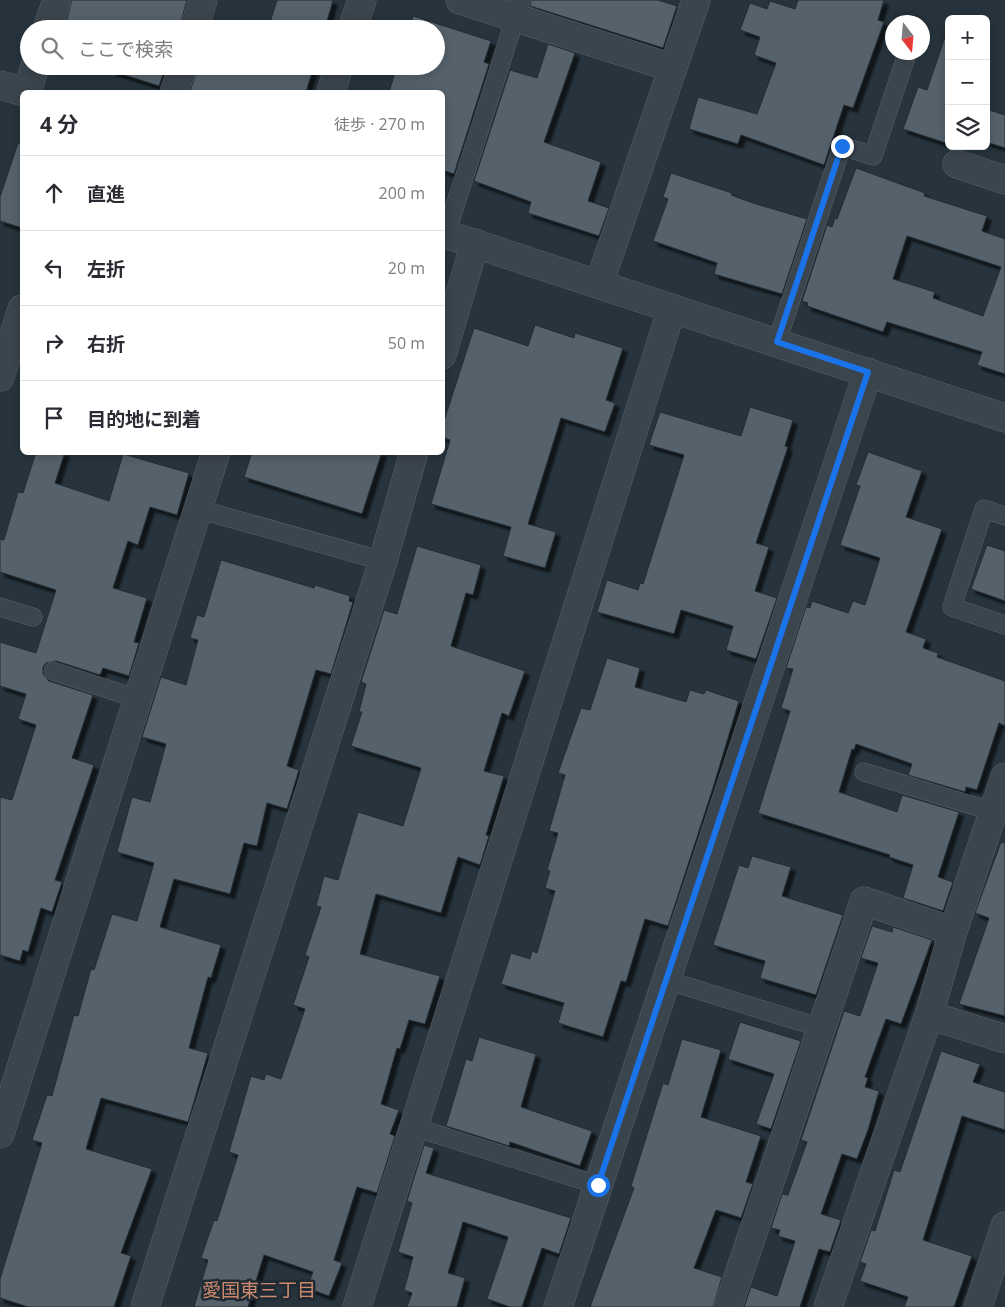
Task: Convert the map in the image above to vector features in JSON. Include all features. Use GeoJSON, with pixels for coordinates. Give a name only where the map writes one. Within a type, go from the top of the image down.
{"type":"FeatureCollection","features":[{"type":"Feature","properties":{"kind":"street"},"geometry":{"type":"LineString","coordinates":[[50,20],[56,0]]}},
{"type":"Feature","properties":{"kind":"street"},"geometry":{"type":"LineString","coordinates":[[197,20],[204,0]]}},
{"type":"Feature","properties":{"kind":"street"},"geometry":{"type":"LineString","coordinates":[[355,20],[362,0]]}},
{"type":"Feature","properties":{"kind":"street"},"geometry":{"type":"LineString","coordinates":[[460,0],[518,9],[673,68]]}},
{"type":"Feature","properties":{"kind":"street"},"geometry":{"type":"LineString","coordinates":[[599,284],[696,0]]}},
{"type":"Feature","properties":{"kind":"street"},"geometry":{"type":"LineString","coordinates":[[27,90],[32,75]]}},
{"type":"Feature","properties":{"kind":"street"},"geometry":{"type":"LineString","coordinates":[[175,90],[179,75]]}},
{"type":"Feature","properties":{"kind":"street"},"geometry":{"type":"LineString","coordinates":[[332,90],[337,75]]}},
{"type":"Feature","properties":{"kind":"street"},"geometry":{"type":"LineString","coordinates":[[0,85],[20,90]]}},
{"type":"Feature","properties":{"kind":"street"},"geometry":{"type":"LineString","coordinates":[[957,164],[1005,180]]}},
{"type":"Feature","properties":{"kind":"street"},"geometry":{"type":"LineString","coordinates":[[445,233],[1005,418]]}},
{"type":"Feature","properties":{"kind":"street"},"geometry":{"type":"LineString","coordinates":[[445,345],[475,243]]}},
{"type":"Feature","properties":{"kind":"street"},"geometry":{"type":"LineString","coordinates":[[358,1307],[672,308]]}},
{"type":"Feature","properties":{"kind":"street"},"geometry":{"type":"LineString","coordinates":[[0,377],[20,315]]}},
{"type":"Feature","properties":{"kind":"street"},"geometry":{"type":"LineString","coordinates":[[558,1307],[868,372]]}},
{"type":"Feature","properties":{"kind":"street"},"geometry":{"type":"LineString","coordinates":[[0,1134],[215,455]]}},
{"type":"Feature","properties":{"kind":"street"},"geometry":{"type":"LineString","coordinates":[[145,1307],[383,562],[413,455]]}},
{"type":"Feature","properties":{"kind":"street"},"geometry":{"type":"LineString","coordinates":[[828,1307],[929,1015],[953,931],[1005,777]]}},
{"type":"Feature","properties":{"kind":"street"},"geometry":{"type":"LineString","coordinates":[[728,1307],[864,901],[953,931]]}},
{"type":"Feature","properties":{"kind":"street"},"geometry":{"type":"LineString","coordinates":[[929,1015],[1005,1039]]}},
{"type":"Feature","properties":{"kind":"street"},"geometry":{"type":"LineString","coordinates":[[978,1307],[1005,1226]]}},
{"type":"Feature","properties":{"kind":"lane"},"geometry":{"type":"LineString","coordinates":[[445,230],[518,9]]}},
{"type":"Feature","properties":{"kind":"lane"},"geometry":{"type":"LineString","coordinates":[[777,342],[842,146],[873,156],[905,60]]}},
{"type":"Feature","properties":{"kind":"lane"},"geometry":{"type":"LineString","coordinates":[[198,509],[383,562]]}},
{"type":"Feature","properties":{"kind":"lane"},"geometry":{"type":"LineString","coordinates":[[1005,516],[984,509],[952,607],[1005,625]]}},
{"type":"Feature","properties":{"kind":"lane"},"geometry":{"type":"LineString","coordinates":[[0,607],[33,618]]}},
{"type":"Feature","properties":{"kind":"lane"},"geometry":{"type":"LineString","coordinates":[[53,671],[138,699]]}},
{"type":"Feature","properties":{"kind":"lane"},"geometry":{"type":"LineString","coordinates":[[864,772],[994,812]]}},
{"type":"Feature","properties":{"kind":"lane"},"geometry":{"type":"LineString","coordinates":[[666,980],[821,1028]]}},
{"type":"Feature","properties":{"kind":"lane"},"geometry":{"type":"LineString","coordinates":[[414,1127],[598,1185]]}},
{"type":"Feature","properties":{"kind":"building"},"geometry":{"type":"Polygon","coordinates":[[[72,0],[187,0],[181,20],[66,20],[72,0]]]}},
{"type":"Feature","properties":{"kind":"building"},"geometry":{"type":"Polygon","coordinates":[[[277,0],[333,0],[327,20],[271,20],[277,0]]]}},
{"type":"Feature","properties":{"kind":"building"},"geometry":{"type":"Polygon","coordinates":[[[531,0],[658,0],[677,6],[663,48],[530,6],[531,0]]]}},
{"type":"Feature","properties":{"kind":"building"},"geometry":{"type":"Polygon","coordinates":[[[798,0],[884,0],[878,20],[884,22],[853,108],[844,105],[824,165],[741,135],[738,144],[689,129],[698,97],[757,114],[776,63],[754,55],[760,37],[740,30],[750,3],[767,9],[770,1],[795,9],[798,0]]]}},
{"type":"Feature","properties":{"kind":"building"},"geometry":{"type":"Polygon","coordinates":[[[413,16],[425,20],[412,20],[413,16]]]}},
{"type":"Feature","properties":{"kind":"building"},"geometry":{"type":"Polygon","coordinates":[[[445,26],[491,41],[484,62],[489,64],[454,174],[445,171],[445,90],[390,90],[394,75],[445,75],[445,26]]]}},
{"type":"Feature","properties":{"kind":"building"},"geometry":{"type":"Polygon","coordinates":[[[945,37],[945,143],[903,129],[918,87],[927,90],[945,37]]]}},
{"type":"Feature","properties":{"kind":"building"},"geometry":{"type":"Polygon","coordinates":[[[548,44],[575,53],[544,142],[601,162],[588,201],[609,208],[599,236],[528,213],[531,202],[474,181],[510,70],[537,78],[548,44]]]}},
{"type":"Feature","properties":{"kind":"building"},"geometry":{"type":"Polygon","coordinates":[[[125,75],[163,75],[159,86],[125,75]]]}},
{"type":"Feature","properties":{"kind":"building"},"geometry":{"type":"Polygon","coordinates":[[[195,75],[311,75],[307,90],[191,90],[195,75]]]}},
{"type":"Feature","properties":{"kind":"building"},"geometry":{"type":"Polygon","coordinates":[[[990,110],[1005,115],[1005,148],[990,143],[990,110]]]}},
{"type":"Feature","properties":{"kind":"building"},"geometry":{"type":"Polygon","coordinates":[[[18,143],[20,143],[20,227],[0,221],[0,197],[18,143]]]}},
{"type":"Feature","properties":{"kind":"building"},"geometry":{"type":"Polygon","coordinates":[[[856,168],[925,193],[924,196],[987,216],[982,231],[1005,239],[1005,374],[977,365],[982,352],[887,322],[883,332],[807,306],[808,303],[802,301],[827,225],[832,227],[835,218],[837,219],[856,168]],[[907,236],[893,279],[935,292],[933,298],[983,316],[1001,267],[907,236]]]}},
{"type":"Feature","properties":{"kind":"building"},"geometry":{"type":"Polygon","coordinates":[[[671,173],[732,193],[731,195],[753,203],[807,219],[782,294],[714,274],[717,263],[653,241],[668,199],[663,197],[671,173]]]}},
{"type":"Feature","properties":{"kind":"building"},"geometry":{"type":"Polygon","coordinates":[[[535,325],[574,338],[575,333],[623,348],[606,400],[615,403],[605,432],[561,418],[528,524],[556,532],[545,568],[503,556],[511,527],[431,504],[450,440],[445,438],[445,418],[474,328],[528,346],[535,325]]]}},
{"type":"Feature","properties":{"kind":"building"},"geometry":{"type":"Polygon","coordinates":[[[750,407],[793,420],[785,446],[788,447],[756,543],[769,547],[755,591],[777,598],[756,659],[726,650],[733,626],[681,610],[674,634],[597,612],[607,580],[638,590],[640,583],[643,584],[684,455],[649,445],[660,412],[741,436],[750,407]]]}},
{"type":"Feature","properties":{"kind":"building"},"geometry":{"type":"Polygon","coordinates":[[[868,452],[922,471],[906,517],[942,529],[906,632],[926,639],[923,648],[938,653],[937,657],[1005,681],[1005,726],[999,723],[977,790],[966,787],[965,792],[908,775],[912,764],[856,744],[854,750],[852,749],[839,792],[897,812],[902,795],[959,812],[938,877],[953,882],[943,911],[903,898],[913,865],[889,857],[890,855],[758,813],[790,711],[781,708],[793,669],[786,668],[806,607],[810,608],[812,601],[848,613],[853,601],[865,605],[880,558],[840,545],[860,486],[856,485],[868,452]]]}},
{"type":"Feature","properties":{"kind":"building"},"geometry":{"type":"Polygon","coordinates":[[[35,455],[64,455],[55,483],[109,501],[123,455],[189,473],[177,515],[150,507],[138,545],[128,541],[113,588],[147,598],[134,642],[139,643],[129,676],[103,668],[100,675],[56,661],[46,663],[43,667],[43,674],[49,681],[93,695],[72,758],[94,765],[55,880],[62,882],[52,912],[41,908],[28,952],[23,950],[20,961],[0,955],[0,797],[12,800],[36,725],[18,719],[26,694],[0,686],[0,642],[36,653],[56,590],[0,572],[0,539],[4,540],[18,492],[23,493],[35,455]]]}},
{"type":"Feature","properties":{"kind":"building"},"geometry":{"type":"Polygon","coordinates":[[[251,455],[381,455],[362,514],[244,477],[251,455]]]}},
{"type":"Feature","properties":{"kind":"building"},"geometry":{"type":"Polygon","coordinates":[[[987,545],[1005,551],[1005,601],[971,589],[987,545]]]}},
{"type":"Feature","properties":{"kind":"building"},"geometry":{"type":"Polygon","coordinates":[[[417,546],[481,565],[473,595],[466,593],[451,646],[525,671],[509,716],[502,713],[484,771],[504,776],[486,835],[489,836],[480,865],[458,857],[441,913],[376,894],[360,954],[440,976],[425,1024],[409,1020],[400,1049],[397,1048],[381,1104],[399,1110],[390,1134],[395,1136],[377,1193],[357,1187],[334,1260],[342,1263],[329,1296],[307,1288],[313,1272],[264,1255],[248,1307],[194,1307],[208,1260],[201,1258],[214,1220],[217,1221],[238,1155],[229,1152],[251,1076],[264,1080],[266,1074],[281,1079],[305,1009],[293,1005],[309,957],[305,955],[321,907],[316,906],[324,876],[338,880],[358,812],[403,826],[421,768],[351,746],[362,712],[359,712],[366,684],[361,682],[384,610],[397,614],[417,546]]]}},
{"type":"Feature","properties":{"kind":"building"},"geometry":{"type":"Polygon","coordinates":[[[221,560],[314,588],[315,585],[350,596],[349,601],[353,602],[331,674],[316,670],[287,766],[299,770],[287,809],[267,803],[257,846],[244,843],[230,894],[174,879],[160,927],[221,945],[211,978],[208,977],[189,1048],[208,1053],[188,1122],[101,1098],[86,1149],[152,1169],[121,1253],[131,1256],[114,1307],[28,1307],[0,1298],[0,1279],[42,1143],[32,1140],[47,1095],[52,1096],[74,1015],[78,1016],[91,969],[94,970],[112,914],[137,921],[154,863],[117,852],[132,797],[150,802],[166,744],[142,737],[161,677],[186,685],[198,640],[190,638],[197,615],[204,617],[221,560]]]}},
{"type":"Feature","properties":{"kind":"building"},"geometry":{"type":"Polygon","coordinates":[[[607,658],[640,668],[635,687],[686,702],[690,690],[704,694],[706,690],[739,701],[668,926],[645,919],[626,982],[621,981],[603,1037],[558,1023],[564,1003],[501,984],[511,953],[530,959],[532,951],[537,953],[555,891],[545,888],[550,871],[547,870],[558,833],[549,831],[565,775],[558,773],[581,708],[590,710],[607,658]]]}},
{"type":"Feature","properties":{"kind":"building"},"geometry":{"type":"Polygon","coordinates":[[[1001,842],[1005,843],[1005,1016],[959,1004],[989,918],[975,913],[1001,842]]]}},
{"type":"Feature","properties":{"kind":"building"},"geometry":{"type":"Polygon","coordinates":[[[752,856],[791,867],[782,896],[843,915],[816,995],[760,978],[765,961],[713,945],[739,865],[748,868],[752,856]]]}},
{"type":"Feature","properties":{"kind":"building"},"geometry":{"type":"Polygon","coordinates":[[[872,926],[892,932],[893,927],[932,940],[901,1024],[886,1019],[865,1077],[868,1078],[865,1087],[879,1091],[868,1130],[857,1159],[842,1154],[821,1214],[841,1220],[830,1252],[819,1249],[800,1307],[744,1307],[751,1287],[777,1296],[795,1241],[778,1236],[780,1230],[771,1228],[782,1194],[788,1195],[807,1142],[801,1140],[844,1011],[860,1016],[878,963],[861,958],[872,926]]]}},
{"type":"Feature","properties":{"kind":"building"},"geometry":{"type":"Polygon","coordinates":[[[740,1022],[801,1041],[771,1129],[756,1124],[774,1074],[728,1059],[740,1022]]]}},
{"type":"Feature","properties":{"kind":"building"},"geometry":{"type":"Polygon","coordinates":[[[479,1037],[536,1054],[521,1107],[592,1131],[580,1166],[510,1142],[509,1146],[446,1126],[466,1059],[472,1061],[479,1037]]]}},
{"type":"Feature","properties":{"kind":"building"},"geometry":{"type":"Polygon","coordinates":[[[682,1039],[721,1050],[701,1117],[761,1136],[746,1182],[753,1184],[741,1218],[716,1210],[694,1268],[722,1277],[713,1307],[590,1307],[634,1188],[631,1186],[663,1083],[668,1085],[682,1039]]]}},
{"type":"Feature","properties":{"kind":"building"},"geometry":{"type":"Polygon","coordinates":[[[941,1051],[980,1064],[973,1082],[1005,1092],[1005,1130],[962,1116],[923,1240],[972,1256],[954,1307],[904,1307],[908,1297],[860,1281],[866,1264],[860,1262],[871,1230],[875,1231],[894,1170],[900,1172],[941,1051]]]}},
{"type":"Feature","properties":{"kind":"building"},"geometry":{"type":"Polygon","coordinates":[[[424,1145],[434,1148],[426,1173],[571,1218],[559,1254],[542,1248],[522,1307],[510,1307],[487,1299],[508,1237],[463,1222],[448,1273],[465,1278],[457,1307],[407,1307],[412,1293],[404,1290],[413,1257],[398,1252],[412,1203],[407,1201],[424,1145]]]}},
{"type":"Feature","properties":{"kind":"district","name":"愛国東三丁目"},"geometry":{"type":"Point","coordinates":[259,1290]}},
{"type":"Feature","properties":{"kind":"route"},"geometry":{"type":"LineString","coordinates":[[598,1185],[868,372],[777,342],[842,146]]}}]}
